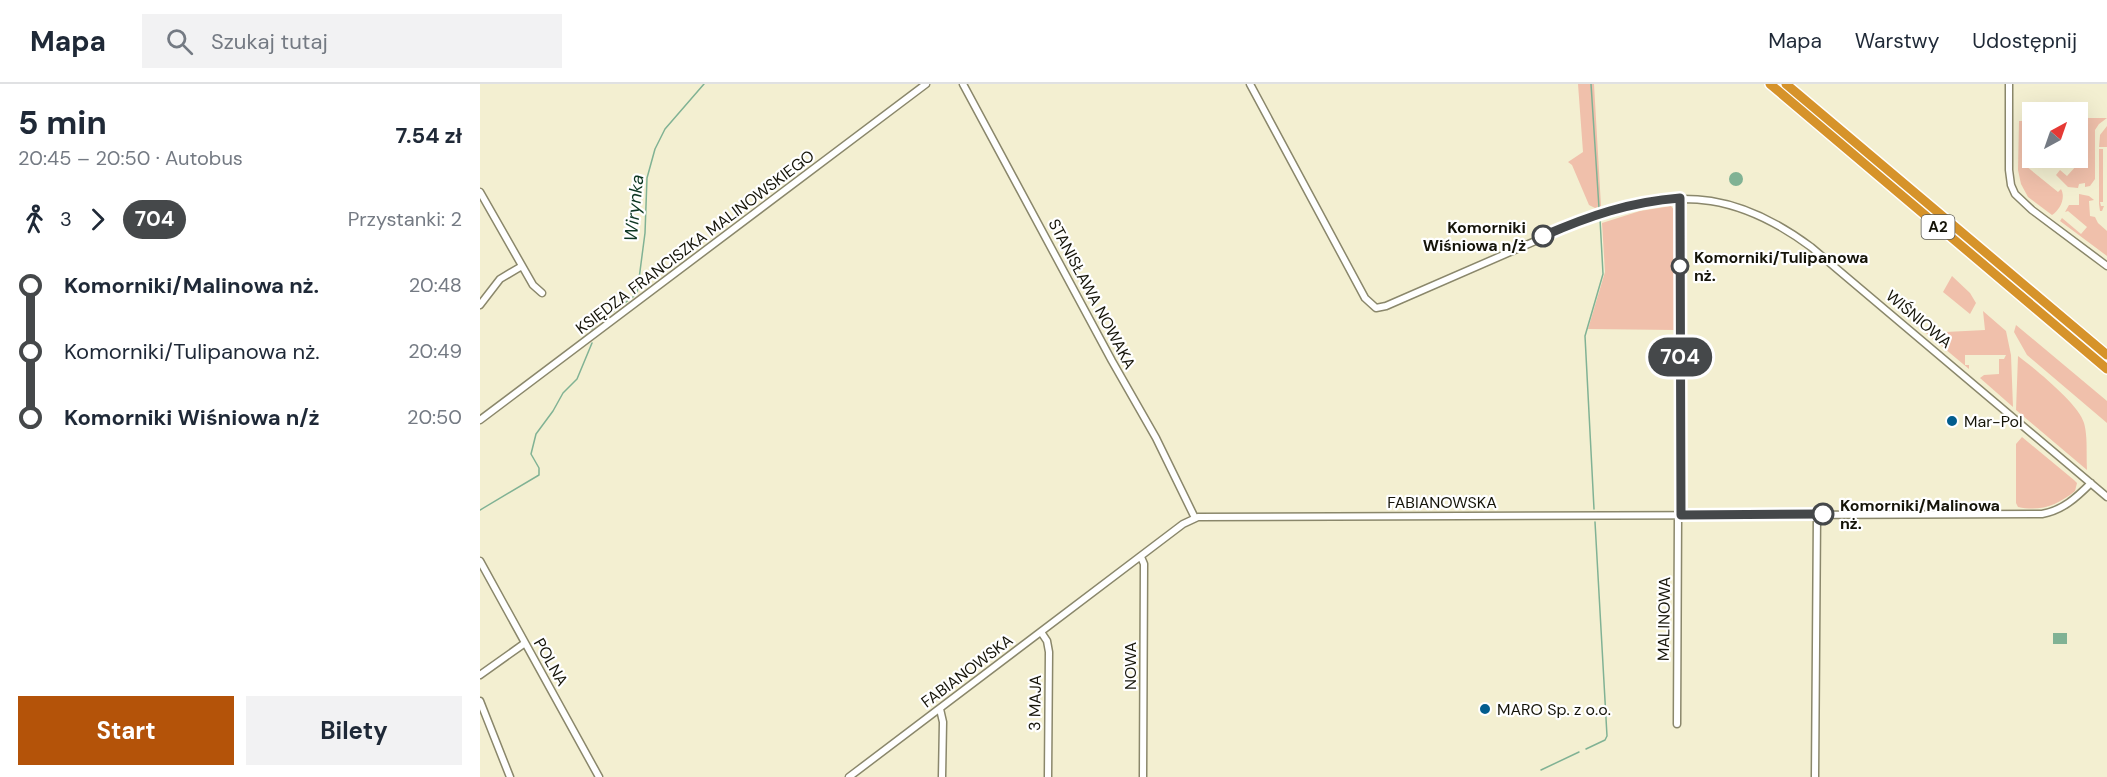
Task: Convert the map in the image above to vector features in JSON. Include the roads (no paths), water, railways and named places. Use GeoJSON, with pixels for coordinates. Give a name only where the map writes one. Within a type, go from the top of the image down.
{"type":"FeatureCollection","features":[{"type":"Feature","properties":{"kind":"highway","name":"A2"},"geometry":{"type":"LineString","coordinates":[[1770,84],[2107,369]]}},
{"type":"Feature","properties":{"kind":"highway","name":"A2"},"geometry":{"type":"LineString","coordinates":[[1786,84],[2107,355]]}},
{"type":"Feature","properties":{"kind":"street","name":"KSIĘDZA FRANCISZKA MALINOWSKIEGO"},"geometry":{"type":"LineString","coordinates":[[480,420],[926,84]]}},
{"type":"Feature","properties":{"kind":"street","name":"STANISŁAWA NOWAKA"},"geometry":{"type":"LineString","coordinates":[[963,84],[1112,362],[1156,438],[1195,518]]}},
{"type":"Feature","properties":{"kind":"street","name":"WIŚNIOWA"},"geometry":{"type":"LineString","coordinates":[[1250,84],[1365,298],[1376,308],[1386,306],[1594,214],[1625,206],[1680,198],[1713,200],[1737,206],[1768,219],[1794,235],[1832,264],[2091,483]]}},
{"type":"Feature","properties":{"kind":"street"},"geometry":{"type":"LineString","coordinates":[[2009,84],[2009,170],[2014,194],[2031,210],[2107,266]]}},
{"type":"Feature","properties":{"kind":"street"},"geometry":{"type":"LineString","coordinates":[[480,193],[533,285],[542,293]]}},
{"type":"Feature","properties":{"kind":"street","name":"MALINOWA"},"geometry":{"type":"LineString","coordinates":[[1677,724],[1680,515],[1680,198]]}},
{"type":"Feature","properties":{"kind":"street"},"geometry":{"type":"LineString","coordinates":[[480,305],[500,279],[522,266]]}},
{"type":"Feature","properties":{"kind":"street","name":"FABIANOWSKA"},"geometry":{"type":"LineString","coordinates":[[849,777],[1183,524],[1195,518],[2042,513],[2058,510],[2068,504],[2091,483]]}},
{"type":"Feature","properties":{"kind":"street"},"geometry":{"type":"LineString","coordinates":[[2091,483],[2107,497]]}},
{"type":"Feature","properties":{"kind":"street"},"geometry":{"type":"LineString","coordinates":[[1815,777],[1817,514]]}},
{"type":"Feature","properties":{"kind":"street","name":"NOWA"},"geometry":{"type":"LineString","coordinates":[[1141,557],[1144,564],[1143,777]]}},
{"type":"Feature","properties":{"kind":"street","name":"POLNA"},"geometry":{"type":"LineString","coordinates":[[480,561],[599,777]]}},
{"type":"Feature","properties":{"kind":"street","name":"3 MAJA"},"geometry":{"type":"LineString","coordinates":[[1041,632],[1047,641],[1049,652],[1048,777]]}},
{"type":"Feature","properties":{"kind":"street"},"geometry":{"type":"LineString","coordinates":[[480,675],[525,643]]}},
{"type":"Feature","properties":{"kind":"street"},"geometry":{"type":"LineString","coordinates":[[480,701],[510,777]]}},
{"type":"Feature","properties":{"kind":"street"},"geometry":{"type":"LineString","coordinates":[[940,709],[943,722],[942,777]]}},
{"type":"Feature","properties":{"kind":"waterway","name":"Wirynka"},"geometry":{"type":"LineString","coordinates":[[592,329],[637,294],[645,233],[647,178],[655,149],[665,129],[704,84]]}},
{"type":"Feature","properties":{"kind":"waterway"},"geometry":{"type":"LineString","coordinates":[[1591,84],[1599,208]]}},
{"type":"Feature","properties":{"kind":"waterway"},"geometry":{"type":"LineString","coordinates":[[1594,509],[1585,336],[1603,274],[1600,219]]}},
{"type":"Feature","properties":{"kind":"waterway","name":"Wirynka"},"geometry":{"type":"LineString","coordinates":[[480,510],[539,475],[539,468],[531,454],[536,434],[563,393],[577,379],[592,343]]}},
{"type":"Feature","properties":{"kind":"waterway"},"geometry":{"type":"LineString","coordinates":[[1586,749],[1605,740],[1607,736],[1595,522]]}},
{"type":"Feature","properties":{"kind":"waterway"},"geometry":{"type":"LineString","coordinates":[[1541,770],[1579,752]]}},
{"type":"Feature","properties":{"kind":"place","name":"Komorniki Wiśniowa n/ż"},"geometry":{"type":"Point","coordinates":[1543,236]}},
{"type":"Feature","properties":{"kind":"place","name":"Komorniki/Tulipanowa nż."},"geometry":{"type":"Point","coordinates":[1680,266]}},
{"type":"Feature","properties":{"kind":"place","name":"Mar-Pol"},"geometry":{"type":"Point","coordinates":[1952,421]}},
{"type":"Feature","properties":{"kind":"place","name":"Komorniki/Malinowa nż."},"geometry":{"type":"Point","coordinates":[1823,514]}},
{"type":"Feature","properties":{"kind":"place","name":"MARO Sp. z o.o."},"geometry":{"type":"Point","coordinates":[1485,709]}}]}
